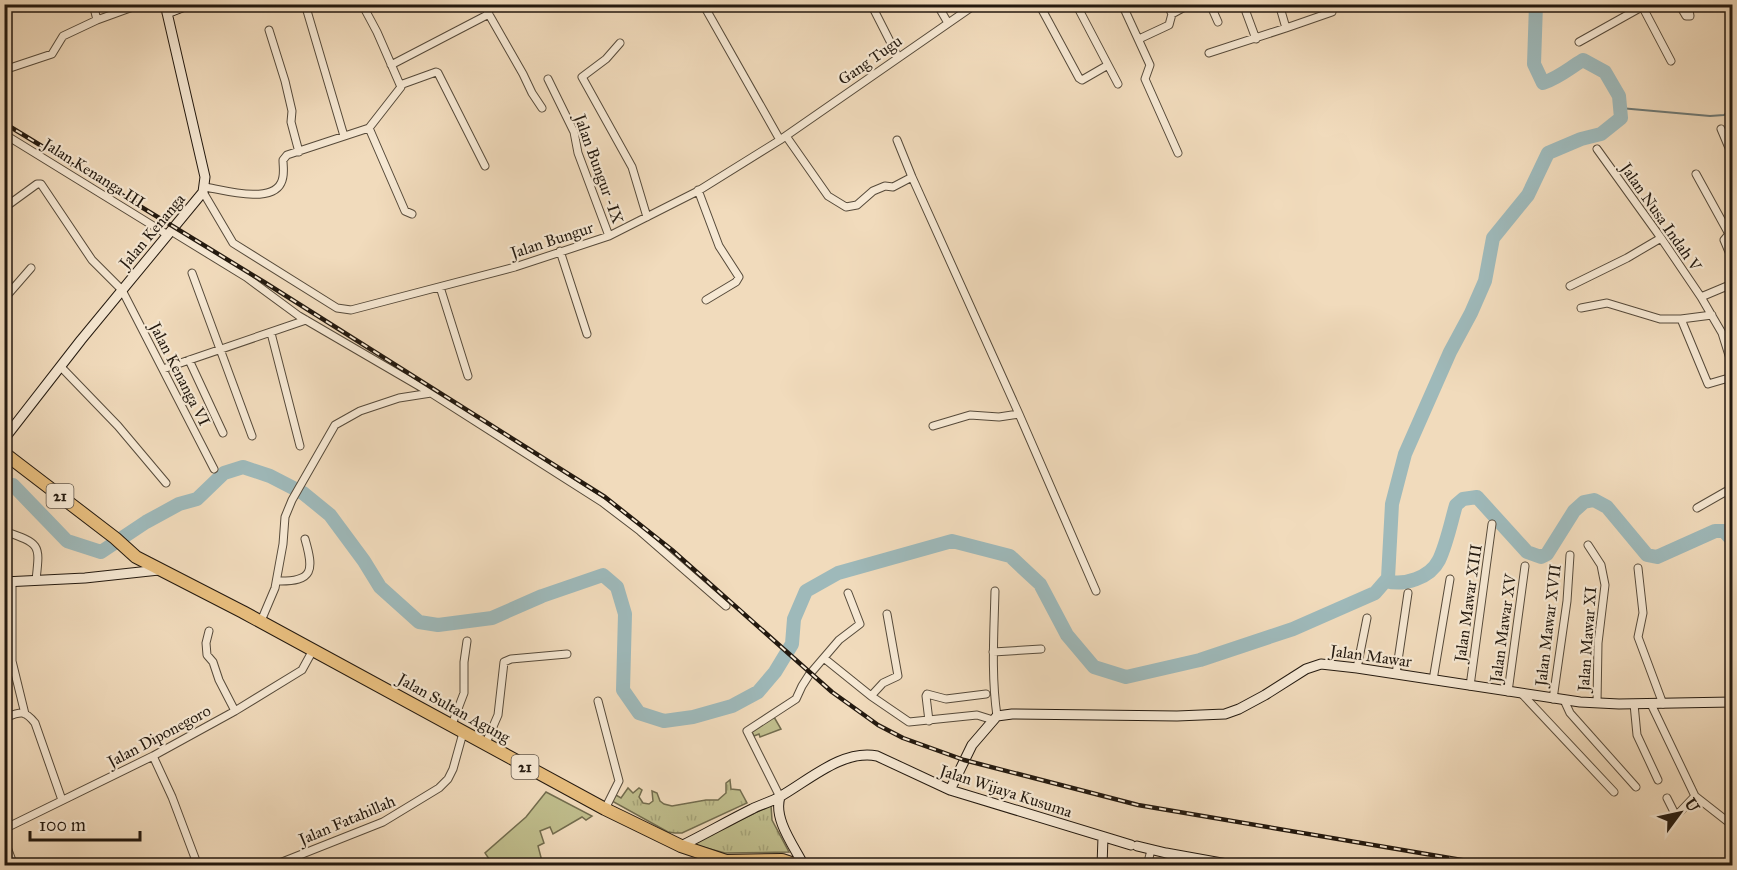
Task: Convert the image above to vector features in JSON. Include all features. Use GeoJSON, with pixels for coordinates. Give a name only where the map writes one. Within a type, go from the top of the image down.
{"type":"FeatureCollection","features":[{"type":"Feature","properties":{"kind":"highway","name":"Jalan Sultan Agung"},"geometry":{"type":"LineString","coordinates":[[4,453],[115,538],[136,557],[261,621],[451,727],[605,809],[681,846],[726,861],[742,863],[782,860],[802,866]]}},
{"type":"Feature","properties":{"kind":"street"},"geometry":{"type":"LineString","coordinates":[[93,4],[97,20]]}},
{"type":"Feature","properties":{"kind":"street"},"geometry":{"type":"LineString","coordinates":[[4,70],[52,54],[63,36],[97,20],[141,4]]}},
{"type":"Feature","properties":{"kind":"street"},"geometry":{"type":"LineString","coordinates":[[166,9],[190,4]]}},
{"type":"Feature","properties":{"kind":"street"},"geometry":{"type":"LineString","coordinates":[[304,4],[344,136]]}},
{"type":"Feature","properties":{"kind":"street"},"geometry":{"type":"LineString","coordinates":[[204,189],[264,194],[278,188],[282,182],[283,160],[288,155],[371,127],[401,90],[362,4]]}},
{"type":"Feature","properties":{"kind":"street"},"geometry":{"type":"LineString","coordinates":[[483,4],[542,108]]}},
{"type":"Feature","properties":{"kind":"street"},"geometry":{"type":"LineString","coordinates":[[703,4],[783,138],[828,196],[846,207],[857,205],[873,191],[885,186],[893,187],[912,177]]}},
{"type":"Feature","properties":{"kind":"street"},"geometry":{"type":"LineString","coordinates":[[871,4],[898,57]]}},
{"type":"Feature","properties":{"kind":"street"},"geometry":{"type":"LineString","coordinates":[[937,4],[948,23]]}},
{"type":"Feature","properties":{"kind":"street","name":"Gang Tugu"},"geometry":{"type":"LineString","coordinates":[[783,138],[976,4]]}},
{"type":"Feature","properties":{"kind":"street"},"geometry":{"type":"LineString","coordinates":[[1039,4],[1079,78],[1082,80],[1108,65]]}},
{"type":"Feature","properties":{"kind":"street"},"geometry":{"type":"LineString","coordinates":[[1076,4],[1118,84]]}},
{"type":"Feature","properties":{"kind":"street"},"geometry":{"type":"LineString","coordinates":[[1122,4],[1150,65],[1145,79],[1148,88],[1178,153]]}},
{"type":"Feature","properties":{"kind":"street"},"geometry":{"type":"LineString","coordinates":[[1139,39],[1169,25],[1172,14],[1167,4]]}},
{"type":"Feature","properties":{"kind":"street"},"geometry":{"type":"LineString","coordinates":[[1172,14],[1190,4]]}},
{"type":"Feature","properties":{"kind":"street"},"geometry":{"type":"LineString","coordinates":[[1210,4],[1218,22]]}},
{"type":"Feature","properties":{"kind":"street"},"geometry":{"type":"LineString","coordinates":[[1279,4],[1286,28]]}},
{"type":"Feature","properties":{"kind":"street"},"geometry":{"type":"LineString","coordinates":[[1679,4],[1686,16],[1690,16],[1688,4]]}},
{"type":"Feature","properties":{"kind":"street"},"geometry":{"type":"LineString","coordinates":[[1579,42],[1644,5],[1671,61]]}},
{"type":"Feature","properties":{"kind":"street","name":"Jalan Kenanga"},"geometry":{"type":"LineString","coordinates":[[4,439],[204,189],[205,177],[166,9]]}},
{"type":"Feature","properties":{"kind":"street"},"geometry":{"type":"LineString","coordinates":[[1246,12],[1256,39]]}},
{"type":"Feature","properties":{"kind":"street"},"geometry":{"type":"LineString","coordinates":[[1209,53],[1332,12]]}},
{"type":"Feature","properties":{"kind":"street"},"geometry":{"type":"LineString","coordinates":[[391,65],[489,14]]}},
{"type":"Feature","properties":{"kind":"street"},"geometry":{"type":"LineString","coordinates":[[269,30],[285,81],[292,111],[291,122],[299,152]]}},
{"type":"Feature","properties":{"kind":"street"},"geometry":{"type":"LineString","coordinates":[[620,43],[606,59],[582,77],[632,167],[647,217]]}},
{"type":"Feature","properties":{"kind":"street"},"geometry":{"type":"LineString","coordinates":[[400,85],[438,73],[485,166]]}},
{"type":"Feature","properties":{"kind":"street","name":"Jalan Bungur -IX"},"geometry":{"type":"LineString","coordinates":[[548,79],[574,132],[578,153],[609,236]]}},
{"type":"Feature","properties":{"kind":"street"},"geometry":{"type":"LineString","coordinates":[[371,127],[405,211],[412,214]]}},
{"type":"Feature","properties":{"kind":"street"},"geometry":{"type":"LineString","coordinates":[[1721,129],[1732,155]]}},
{"type":"Feature","properties":{"kind":"street","name":"Jalan Kenanga III"},"geometry":{"type":"LineString","coordinates":[[4,134],[246,277],[306,320],[431,393],[602,502],[640,531],[726,606]]}},
{"type":"Feature","properties":{"kind":"street","name":"Jalan Bungur"},"geometry":{"type":"LineString","coordinates":[[204,189],[233,243],[336,308],[351,310],[515,267],[609,236],[698,190],[783,138]]}},
{"type":"Feature","properties":{"kind":"street"},"geometry":{"type":"LineString","coordinates":[[897,140],[1096,591]]}},
{"type":"Feature","properties":{"kind":"street","name":"Jalan Nusa Indah V"},"geometry":{"type":"LineString","coordinates":[[1597,149],[1701,297],[1724,337],[1732,365]]}},
{"type":"Feature","properties":{"kind":"street"},"geometry":{"type":"LineString","coordinates":[[1696,174],[1730,234],[1724,240],[1732,259]]}},
{"type":"Feature","properties":{"kind":"street","name":"Jalan Kenanga VI"},"geometry":{"type":"LineString","coordinates":[[4,208],[37,184],[41,184],[92,260],[122,290],[214,469]]}},
{"type":"Feature","properties":{"kind":"street"},"geometry":{"type":"LineString","coordinates":[[698,190],[719,246],[739,277],[736,282],[706,300]]}},
{"type":"Feature","properties":{"kind":"street"},"geometry":{"type":"LineString","coordinates":[[1570,286],[1627,258],[1661,238]]}},
{"type":"Feature","properties":{"kind":"street"},"geometry":{"type":"LineString","coordinates":[[560,251],[587,334]]}},
{"type":"Feature","properties":{"kind":"street"},"geometry":{"type":"LineString","coordinates":[[5,297],[31,268]]}},
{"type":"Feature","properties":{"kind":"street"},"geometry":{"type":"LineString","coordinates":[[192,273],[252,436]]}},
{"type":"Feature","properties":{"kind":"street"},"geometry":{"type":"LineString","coordinates":[[1701,297],[1732,284]]}},
{"type":"Feature","properties":{"kind":"street"},"geometry":{"type":"LineString","coordinates":[[440,287],[468,376]]}},
{"type":"Feature","properties":{"kind":"street"},"geometry":{"type":"LineString","coordinates":[[1581,308],[1607,303],[1660,319],[1712,315]]}},
{"type":"Feature","properties":{"kind":"street"},"geometry":{"type":"LineString","coordinates":[[1681,319],[1708,384],[1732,377]]}},
{"type":"Feature","properties":{"kind":"street"},"geometry":{"type":"LineString","coordinates":[[163,369],[306,320]]}},
{"type":"Feature","properties":{"kind":"street"},"geometry":{"type":"LineString","coordinates":[[271,333],[300,446]]}},
{"type":"Feature","properties":{"kind":"street"},"geometry":{"type":"LineString","coordinates":[[189,360],[223,434]]}},
{"type":"Feature","properties":{"kind":"street"},"geometry":{"type":"LineString","coordinates":[[61,367],[118,426],[166,483]]}},
{"type":"Feature","properties":{"kind":"street"},"geometry":{"type":"LineString","coordinates":[[261,621],[277,581],[285,517],[291,500],[335,425],[360,411],[399,398],[431,393]]}},
{"type":"Feature","properties":{"kind":"street"},"geometry":{"type":"LineString","coordinates":[[933,426],[970,415],[999,417],[1019,414]]}},
{"type":"Feature","properties":{"kind":"street"},"geometry":{"type":"LineString","coordinates":[[1697,508],[1732,488]]}},
{"type":"Feature","properties":{"kind":"street","name":"Jalan Mawar XIII"},"geometry":{"type":"LineString","coordinates":[[1470,686],[1492,524]]}},
{"type":"Feature","properties":{"kind":"street"},"geometry":{"type":"LineString","coordinates":[[4,531],[38,549],[36,580]]}},
{"type":"Feature","properties":{"kind":"street"},"geometry":{"type":"LineString","coordinates":[[277,581],[301,579],[309,570],[311,561],[305,539]]}},
{"type":"Feature","properties":{"kind":"street","name":"Jalan Mawar XI"},"geometry":{"type":"LineString","coordinates":[[1588,545],[1601,566],[1605,585],[1598,643],[1596,703]]}},
{"type":"Feature","properties":{"kind":"street","name":"Jalan Mawar XVII"},"geometry":{"type":"LineString","coordinates":[[1553,699],[1567,602],[1570,555]]}},
{"type":"Feature","properties":{"kind":"street","name":"Jalan Mawar XV"},"geometry":{"type":"LineString","coordinates":[[1508,692],[1526,566]]}},
{"type":"Feature","properties":{"kind":"street"},"geometry":{"type":"LineString","coordinates":[[1638,568],[1643,613],[1638,637],[1663,704]]}},
{"type":"Feature","properties":{"kind":"street"},"geometry":{"type":"LineString","coordinates":[[25,714],[12,662],[8,582],[159,570]]}},
{"type":"Feature","properties":{"kind":"street"},"geometry":{"type":"LineString","coordinates":[[1433,680],[1450,579]]}},
{"type":"Feature","properties":{"kind":"street"},"geometry":{"type":"LineString","coordinates":[[950,790],[972,745],[995,718],[993,652],[995,591]]}},
{"type":"Feature","properties":{"kind":"street"},"geometry":{"type":"LineString","coordinates":[[802,866],[782,823],[778,809],[780,797],[747,731],[796,699],[802,686],[839,640],[860,623],[848,593]]}},
{"type":"Feature","properties":{"kind":"street"},"geometry":{"type":"LineString","coordinates":[[1396,674],[1408,593]]}},
{"type":"Feature","properties":{"kind":"street"},"geometry":{"type":"LineString","coordinates":[[871,696],[883,684],[898,676],[887,614]]}},
{"type":"Feature","properties":{"kind":"street"},"geometry":{"type":"LineString","coordinates":[[1357,668],[1367,618]]}},
{"type":"Feature","properties":{"kind":"street"},"geometry":{"type":"LineString","coordinates":[[209,631],[206,643],[207,655],[213,662],[219,680],[235,711]]}},
{"type":"Feature","properties":{"kind":"street"},"geometry":{"type":"LineString","coordinates":[[451,727],[464,693],[467,641]]}},
{"type":"Feature","properties":{"kind":"street"},"geometry":{"type":"LineString","coordinates":[[993,652],[1041,649]]}},
{"type":"Feature","properties":{"kind":"street","name":"Jalan Diponegoro"},"geometry":{"type":"LineString","coordinates":[[4,829],[153,756],[235,711],[303,670],[313,650]]}},
{"type":"Feature","properties":{"kind":"street"},"geometry":{"type":"LineString","coordinates":[[485,745],[498,715],[504,662],[511,659],[567,654]]}},
{"type":"Feature","properties":{"kind":"street"},"geometry":{"type":"LineString","coordinates":[[825,659],[871,696],[909,722],[977,715],[995,718]]}},
{"type":"Feature","properties":{"kind":"street","name":"Jalan Mawar"},"geometry":{"type":"LineString","coordinates":[[995,718],[1012,714],[1177,716],[1225,714],[1265,695],[1306,669],[1321,664],[1553,699],[1596,703],[1732,702]]}},
{"type":"Feature","properties":{"kind":"street"},"geometry":{"type":"LineString","coordinates":[[929,720],[927,694],[946,699],[986,694]]}},
{"type":"Feature","properties":{"kind":"street"},"geometry":{"type":"LineString","coordinates":[[1522,694],[1614,792]]}},
{"type":"Feature","properties":{"kind":"street"},"geometry":{"type":"LineString","coordinates":[[1564,700],[1570,713],[1636,787]]}},
{"type":"Feature","properties":{"kind":"street"},"geometry":{"type":"LineString","coordinates":[[598,701],[620,782],[605,809]]}},
{"type":"Feature","properties":{"kind":"street"},"geometry":{"type":"LineString","coordinates":[[1634,704],[1637,735],[1658,780]]}},
{"type":"Feature","properties":{"kind":"street"},"geometry":{"type":"LineString","coordinates":[[1651,704],[1695,795],[1732,825]]}},
{"type":"Feature","properties":{"kind":"street"},"geometry":{"type":"LineString","coordinates":[[4,718],[19,712],[29,715],[35,723],[62,800]]}},
{"type":"Feature","properties":{"kind":"street","name":"Jalan Fatahillah"},"geometry":{"type":"LineString","coordinates":[[272,866],[383,822],[400,814],[439,788],[448,779],[453,769],[463,733]]}},
{"type":"Feature","properties":{"kind":"street","name":"Jalan Wijaya Kusuma"},"geometry":{"type":"LineString","coordinates":[[681,846],[753,808],[780,797],[840,761],[859,754],[877,756],[950,790],[1103,837],[1151,850],[1238,866]]}},
{"type":"Feature","properties":{"kind":"street"},"geometry":{"type":"LineString","coordinates":[[153,756],[172,797],[198,866]]}},
{"type":"Feature","properties":{"kind":"street"},"geometry":{"type":"LineString","coordinates":[[1667,798],[1676,816],[1695,795]]}},
{"type":"Feature","properties":{"kind":"street"},"geometry":{"type":"LineString","coordinates":[[1102,866],[1103,837]]}},
{"type":"Feature","properties":{"kind":"street"},"geometry":{"type":"LineString","coordinates":[[4,838],[14,866]]}},
{"type":"Feature","properties":{"kind":"street"},"geometry":{"type":"LineString","coordinates":[[1147,866],[1151,850]]}},
{"type":"Feature","properties":{"kind":"green space"},"geometry":{"type":"Polygon","coordinates":[[[774,717],[781,729],[760,737],[759,734],[754,736],[751,730],[774,717]]]}},
{"type":"Feature","properties":{"kind":"green space"},"geometry":{"type":"Polygon","coordinates":[[[730,780],[731,789],[740,790],[747,803],[682,833],[668,832],[612,801],[616,795],[621,798],[628,788],[633,793],[639,788],[642,790],[639,797],[643,803],[649,804],[653,801],[652,791],[657,793],[664,804],[672,806],[718,800],[726,793],[726,783],[730,780]]]}},
{"type":"Feature","properties":{"kind":"green space"},"geometry":{"type":"Polygon","coordinates":[[[546,792],[592,816],[586,820],[582,817],[553,834],[550,827],[540,831],[544,843],[538,846],[543,865],[493,865],[485,853],[526,817],[546,792]]]}},
{"type":"Feature","properties":{"kind":"green space"},"geometry":{"type":"Polygon","coordinates":[[[771,805],[772,820],[789,852],[725,853],[691,844],[771,805]]]}},
{"type":"Feature","properties":{"kind":"waterway"},"geometry":{"type":"LineString","coordinates":[[4,485],[13,485],[67,541],[101,552],[146,522],[179,504],[197,499],[224,473],[243,467],[270,476],[303,493],[330,515],[380,587],[419,622],[438,625],[492,618],[542,596],[603,575],[617,587],[625,614],[623,690],[639,713],[664,721],[693,717],[732,706],[758,692],[775,672],[792,644],[794,619],[806,591],[838,573],[952,541],[1010,556],[1040,584],[1067,635],[1094,667],[1126,677],[1200,660],[1293,629],[1375,593],[1388,578],[1392,504],[1405,454],[1450,352],[1485,281],[1493,238],[1528,195],[1548,153],[1581,139],[1601,134],[1621,118],[1619,96],[1605,72],[1583,60],[1543,83],[1534,64],[1536,4]]}},
{"type":"Feature","properties":{"kind":"waterway"},"geometry":{"type":"LineString","coordinates":[[1620,108],[1710,116],[1724,115],[1732,109]]}},
{"type":"Feature","properties":{"kind":"waterway"},"geometry":{"type":"LineString","coordinates":[[1386,581],[1408,581],[1429,572],[1442,553],[1456,505],[1463,499],[1477,497],[1527,552],[1541,557],[1547,554],[1574,511],[1584,502],[1594,500],[1607,507],[1647,555],[1657,557],[1715,531],[1724,531],[1732,540]]}},
{"type":"Feature","properties":{"kind":"railway"},"geometry":{"type":"LineString","coordinates":[[4,123],[264,282],[605,497],[672,550],[832,692],[878,725],[903,738],[964,760],[1138,805],[1497,866]]}}]}
